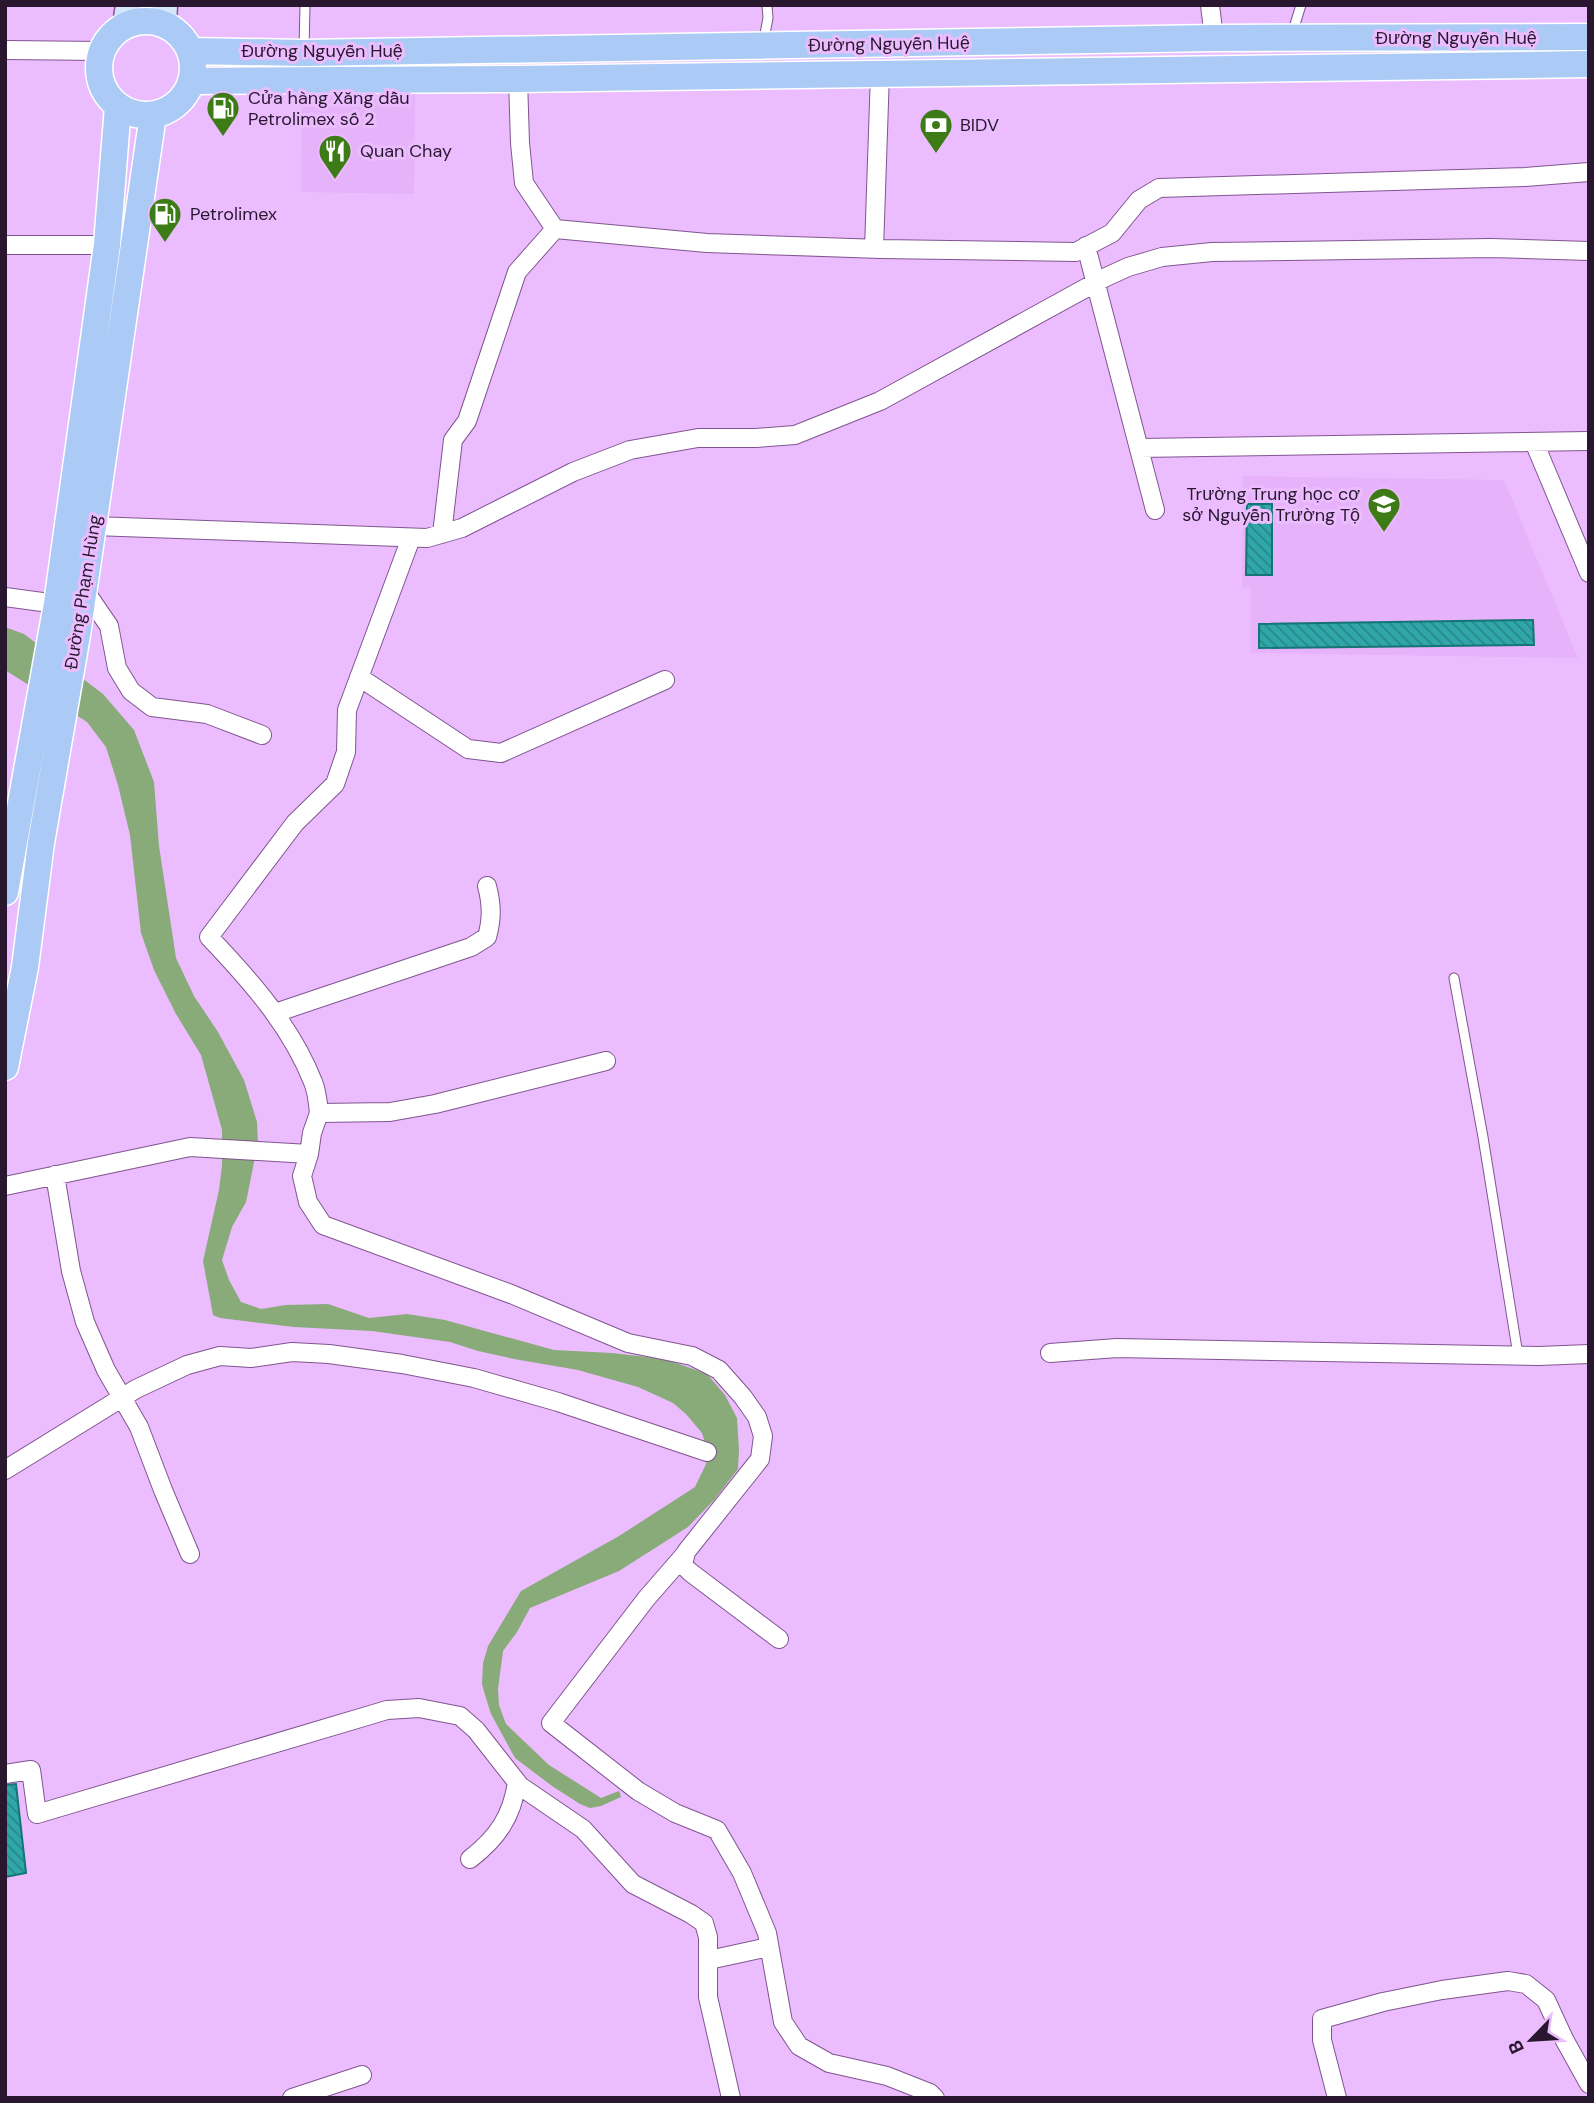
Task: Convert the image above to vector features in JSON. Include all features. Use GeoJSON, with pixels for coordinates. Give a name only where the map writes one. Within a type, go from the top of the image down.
{"type":"FeatureCollection","features":[{"type":"Feature","properties":{"kind":"main road"},"geometry":{"type":"LineString","coordinates":[[127,15],[140,21],[164,15],[190,51],[193,66],[191,81],[185,94],[174,106],[161,113],[131,113],[118,106],[107,94],[100,79],[99,63],[102,51],[127,15]]}},
{"type":"Feature","properties":{"kind":"main road","name":"Đường Nguyễn Huệ"},"geometry":{"type":"LineString","coordinates":[[190,51],[304,53],[1214,38],[1589,37]]}},
{"type":"Feature","properties":{"kind":"main road"},"geometry":{"type":"LineString","coordinates":[[1214,38],[1214,69]]}},
{"type":"Feature","properties":{"kind":"main road","name":"Đường Nguyễn Huệ"},"geometry":{"type":"LineString","coordinates":[[191,81],[1589,64]]}},
{"type":"Feature","properties":{"kind":"main road","name":"Đường Phạm Hùng"},"geometry":{"type":"LineString","coordinates":[[5,1067],[25,967],[29,841],[57,604],[107,245],[118,106]]}},
{"type":"Feature","properties":{"kind":"main road","name":"Đường Phạm Hùng"},"geometry":{"type":"LineString","coordinates":[[5,892],[29,841],[77,635],[153,115]]}},
{"type":"Feature","properties":{"kind":"street"},"geometry":{"type":"LineString","coordinates":[[1210,5],[1214,38]]}},
{"type":"Feature","properties":{"kind":"street"},"geometry":{"type":"LineString","coordinates":[[5,50],[102,51]]}},
{"type":"Feature","properties":{"kind":"street"},"geometry":{"type":"LineString","coordinates":[[874,249],[880,73]]}},
{"type":"Feature","properties":{"kind":"street"},"geometry":{"type":"LineString","coordinates":[[518,79],[524,183],[555,229]]}},
{"type":"Feature","properties":{"kind":"street"},"geometry":{"type":"LineString","coordinates":[[555,229],[707,243],[874,249],[1076,251],[1112,233],[1139,200],[1159,188],[1525,177],[1589,172]]}},
{"type":"Feature","properties":{"kind":"street"},"geometry":{"type":"LineString","coordinates":[[442,534],[453,440],[467,421],[516,272],[555,229]]}},
{"type":"Feature","properties":{"kind":"street"},"geometry":{"type":"LineString","coordinates":[[5,246],[107,245]]}},
{"type":"Feature","properties":{"kind":"street"},"geometry":{"type":"LineString","coordinates":[[1087,246],[1155,510]]}},
{"type":"Feature","properties":{"kind":"street"},"geometry":{"type":"LineString","coordinates":[[93,526],[426,538],[462,528],[573,472],[630,450],[698,438],[795,435],[817,427],[880,401],[1096,282],[1128,267],[1162,257],[1212,252],[1491,248],[1589,251]]}},
{"type":"Feature","properties":{"kind":"street"},"geometry":{"type":"LineString","coordinates":[[1139,448],[1589,441]]}},
{"type":"Feature","properties":{"kind":"street"},"geometry":{"type":"LineString","coordinates":[[1534,442],[1589,573]]}},
{"type":"Feature","properties":{"kind":"street"},"geometry":{"type":"LineString","coordinates":[[411,538],[347,710],[346,752],[335,784],[295,823],[209,937],[242,972],[282,1022],[314,1083],[319,1114],[302,1176],[308,1202],[323,1226],[511,1294],[628,1343],[692,1356],[719,1370],[757,1417],[764,1436],[760,1459],[646,1599],[551,1723],[638,1791],[675,1813],[716,1830],[742,1872],[767,1933],[783,2022],[799,2046],[829,2063],[887,2076],[930,2092],[935,2098]]}},
{"type":"Feature","properties":{"kind":"street"},"geometry":{"type":"LineString","coordinates":[[83,588],[109,626],[117,668],[131,691],[152,707],[207,714],[262,736]]}},
{"type":"Feature","properties":{"kind":"street"},"geometry":{"type":"LineString","coordinates":[[5,597],[57,604]]}},
{"type":"Feature","properties":{"kind":"street"},"geometry":{"type":"LineString","coordinates":[[359,677],[468,749],[501,753],[665,680]]}},
{"type":"Feature","properties":{"kind":"street"},"geometry":{"type":"LineString","coordinates":[[275,1013],[471,947],[487,937],[491,922],[492,904],[487,886]]}},
{"type":"Feature","properties":{"kind":"street"},"geometry":{"type":"LineString","coordinates":[[319,1114],[390,1112],[435,1104],[606,1061]]}},
{"type":"Feature","properties":{"kind":"street"},"geometry":{"type":"LineString","coordinates":[[5,1186],[190,1147],[309,1154]]}},
{"type":"Feature","properties":{"kind":"street"},"geometry":{"type":"LineString","coordinates":[[55,1175],[71,1271],[85,1322],[106,1370],[139,1427],[190,1553]]}},
{"type":"Feature","properties":{"kind":"street"},"geometry":{"type":"LineString","coordinates":[[1050,1353],[1117,1348],[1589,1354]]}},
{"type":"Feature","properties":{"kind":"street"},"geometry":{"type":"LineString","coordinates":[[5,1470],[122,1398],[187,1365],[220,1356],[251,1358],[292,1352],[402,1364],[474,1378],[558,1402],[707,1452]]}},
{"type":"Feature","properties":{"kind":"street"},"geometry":{"type":"LineString","coordinates":[[686,1552],[683,1565],[690,1572],[779,1639]]}},
{"type":"Feature","properties":{"kind":"street"},"geometry":{"type":"LineString","coordinates":[[5,1774],[32,1770],[37,1814],[387,1710],[419,1708],[460,1716],[476,1730],[517,1782],[583,1829],[633,1884],[704,1923],[708,1937],[708,1997],[731,2098]]}},
{"type":"Feature","properties":{"kind":"street"},"geometry":{"type":"LineString","coordinates":[[470,1859],[501,1829],[515,1795],[517,1782]]}},
{"type":"Feature","properties":{"kind":"street"},"geometry":{"type":"LineString","coordinates":[[709,1960],[769,1947]]}},
{"type":"Feature","properties":{"kind":"street"},"geometry":{"type":"LineString","coordinates":[[1337,2098],[1322,2040],[1322,2019],[1383,2001],[1508,1981],[1526,1984],[1546,2000],[1589,2084]]}},
{"type":"Feature","properties":{"kind":"street"},"geometry":{"type":"LineString","coordinates":[[292,2098],[362,2075]]}},
{"type":"Feature","properties":{"kind":"lane"},"geometry":{"type":"LineString","coordinates":[[304,53],[305,5]]}},
{"type":"Feature","properties":{"kind":"lane"},"geometry":{"type":"LineString","coordinates":[[763,46],[768,18],[767,5]]}},
{"type":"Feature","properties":{"kind":"lane"},"geometry":{"type":"LineString","coordinates":[[1291,38],[1300,5]]}},
{"type":"Feature","properties":{"kind":"lane"},"geometry":{"type":"LineString","coordinates":[[1454,978],[1518,1355]]}},
{"type":"Feature","properties":{"kind":"shaded area"},"geometry":{"type":"Polygon","coordinates":[[[302,94],[415,95],[414,194],[301,192],[302,94]]]}},
{"type":"Feature","properties":{"kind":"shaded area","name":"Trường Trung học cơ sở Nguyễn Trường Tộ"},"geometry":{"type":"Polygon","coordinates":[[[1243,476],[1504,480],[1578,658],[1251,653],[1251,588],[1242,587],[1243,476]]]}},
{"type":"Feature","properties":{"kind":"shaded area"},"geometry":{"type":"Polygon","coordinates":[[[5,627],[24,634],[103,694],[134,730],[154,782],[159,846],[176,958],[194,996],[218,1032],[244,1080],[257,1122],[258,1143],[246,1202],[232,1227],[222,1260],[241,1302],[261,1309],[286,1305],[328,1304],[369,1318],[407,1314],[445,1320],[554,1350],[665,1359],[707,1374],[725,1395],[737,1418],[738,1469],[714,1500],[688,1527],[619,1571],[530,1608],[503,1651],[498,1689],[499,1705],[506,1724],[549,1765],[601,1798],[619,1791],[621,1797],[590,1808],[552,1786],[515,1758],[491,1714],[482,1684],[483,1663],[488,1646],[521,1591],[619,1536],[695,1487],[706,1464],[708,1452],[702,1433],[673,1403],[638,1387],[578,1370],[514,1359],[450,1342],[372,1331],[294,1327],[213,1315],[203,1261],[219,1190],[222,1130],[201,1055],[154,970],[141,933],[130,835],[106,747],[87,722],[5,670],[5,627]]]}},
{"type":"Feature","properties":{"kind":"building"},"geometry":{"type":"Polygon","coordinates":[[[1247,504],[1272,504],[1272,575],[1246,575],[1247,504]]]}},
{"type":"Feature","properties":{"kind":"building"},"geometry":{"type":"Polygon","coordinates":[[[1533,620],[1534,645],[1259,648],[1259,624],[1533,620]]]}},
{"type":"Feature","properties":{"kind":"building"},"geometry":{"type":"Polygon","coordinates":[[[16,1784],[26,1873],[5,1877],[5,1785],[16,1784]]]}},
{"type":"Feature","properties":{"kind":"place","name":"Cửa hàng Xăng dầu Petrolimex số 2"},"geometry":{"type":"Point","coordinates":[223,138]}},
{"type":"Feature","properties":{"kind":"place","name":"BIDV"},"geometry":{"type":"Point","coordinates":[936,155]}},
{"type":"Feature","properties":{"kind":"place","name":"Quan Chay"},"geometry":{"type":"Point","coordinates":[335,181]}},
{"type":"Feature","properties":{"kind":"place","name":"Petrolimex"},"geometry":{"type":"Point","coordinates":[165,244]}},
{"type":"Feature","properties":{"kind":"place","name":"Trường Trung học cơ sở Nguyễn Trường Tộ"},"geometry":{"type":"Point","coordinates":[1384,534]}}]}
